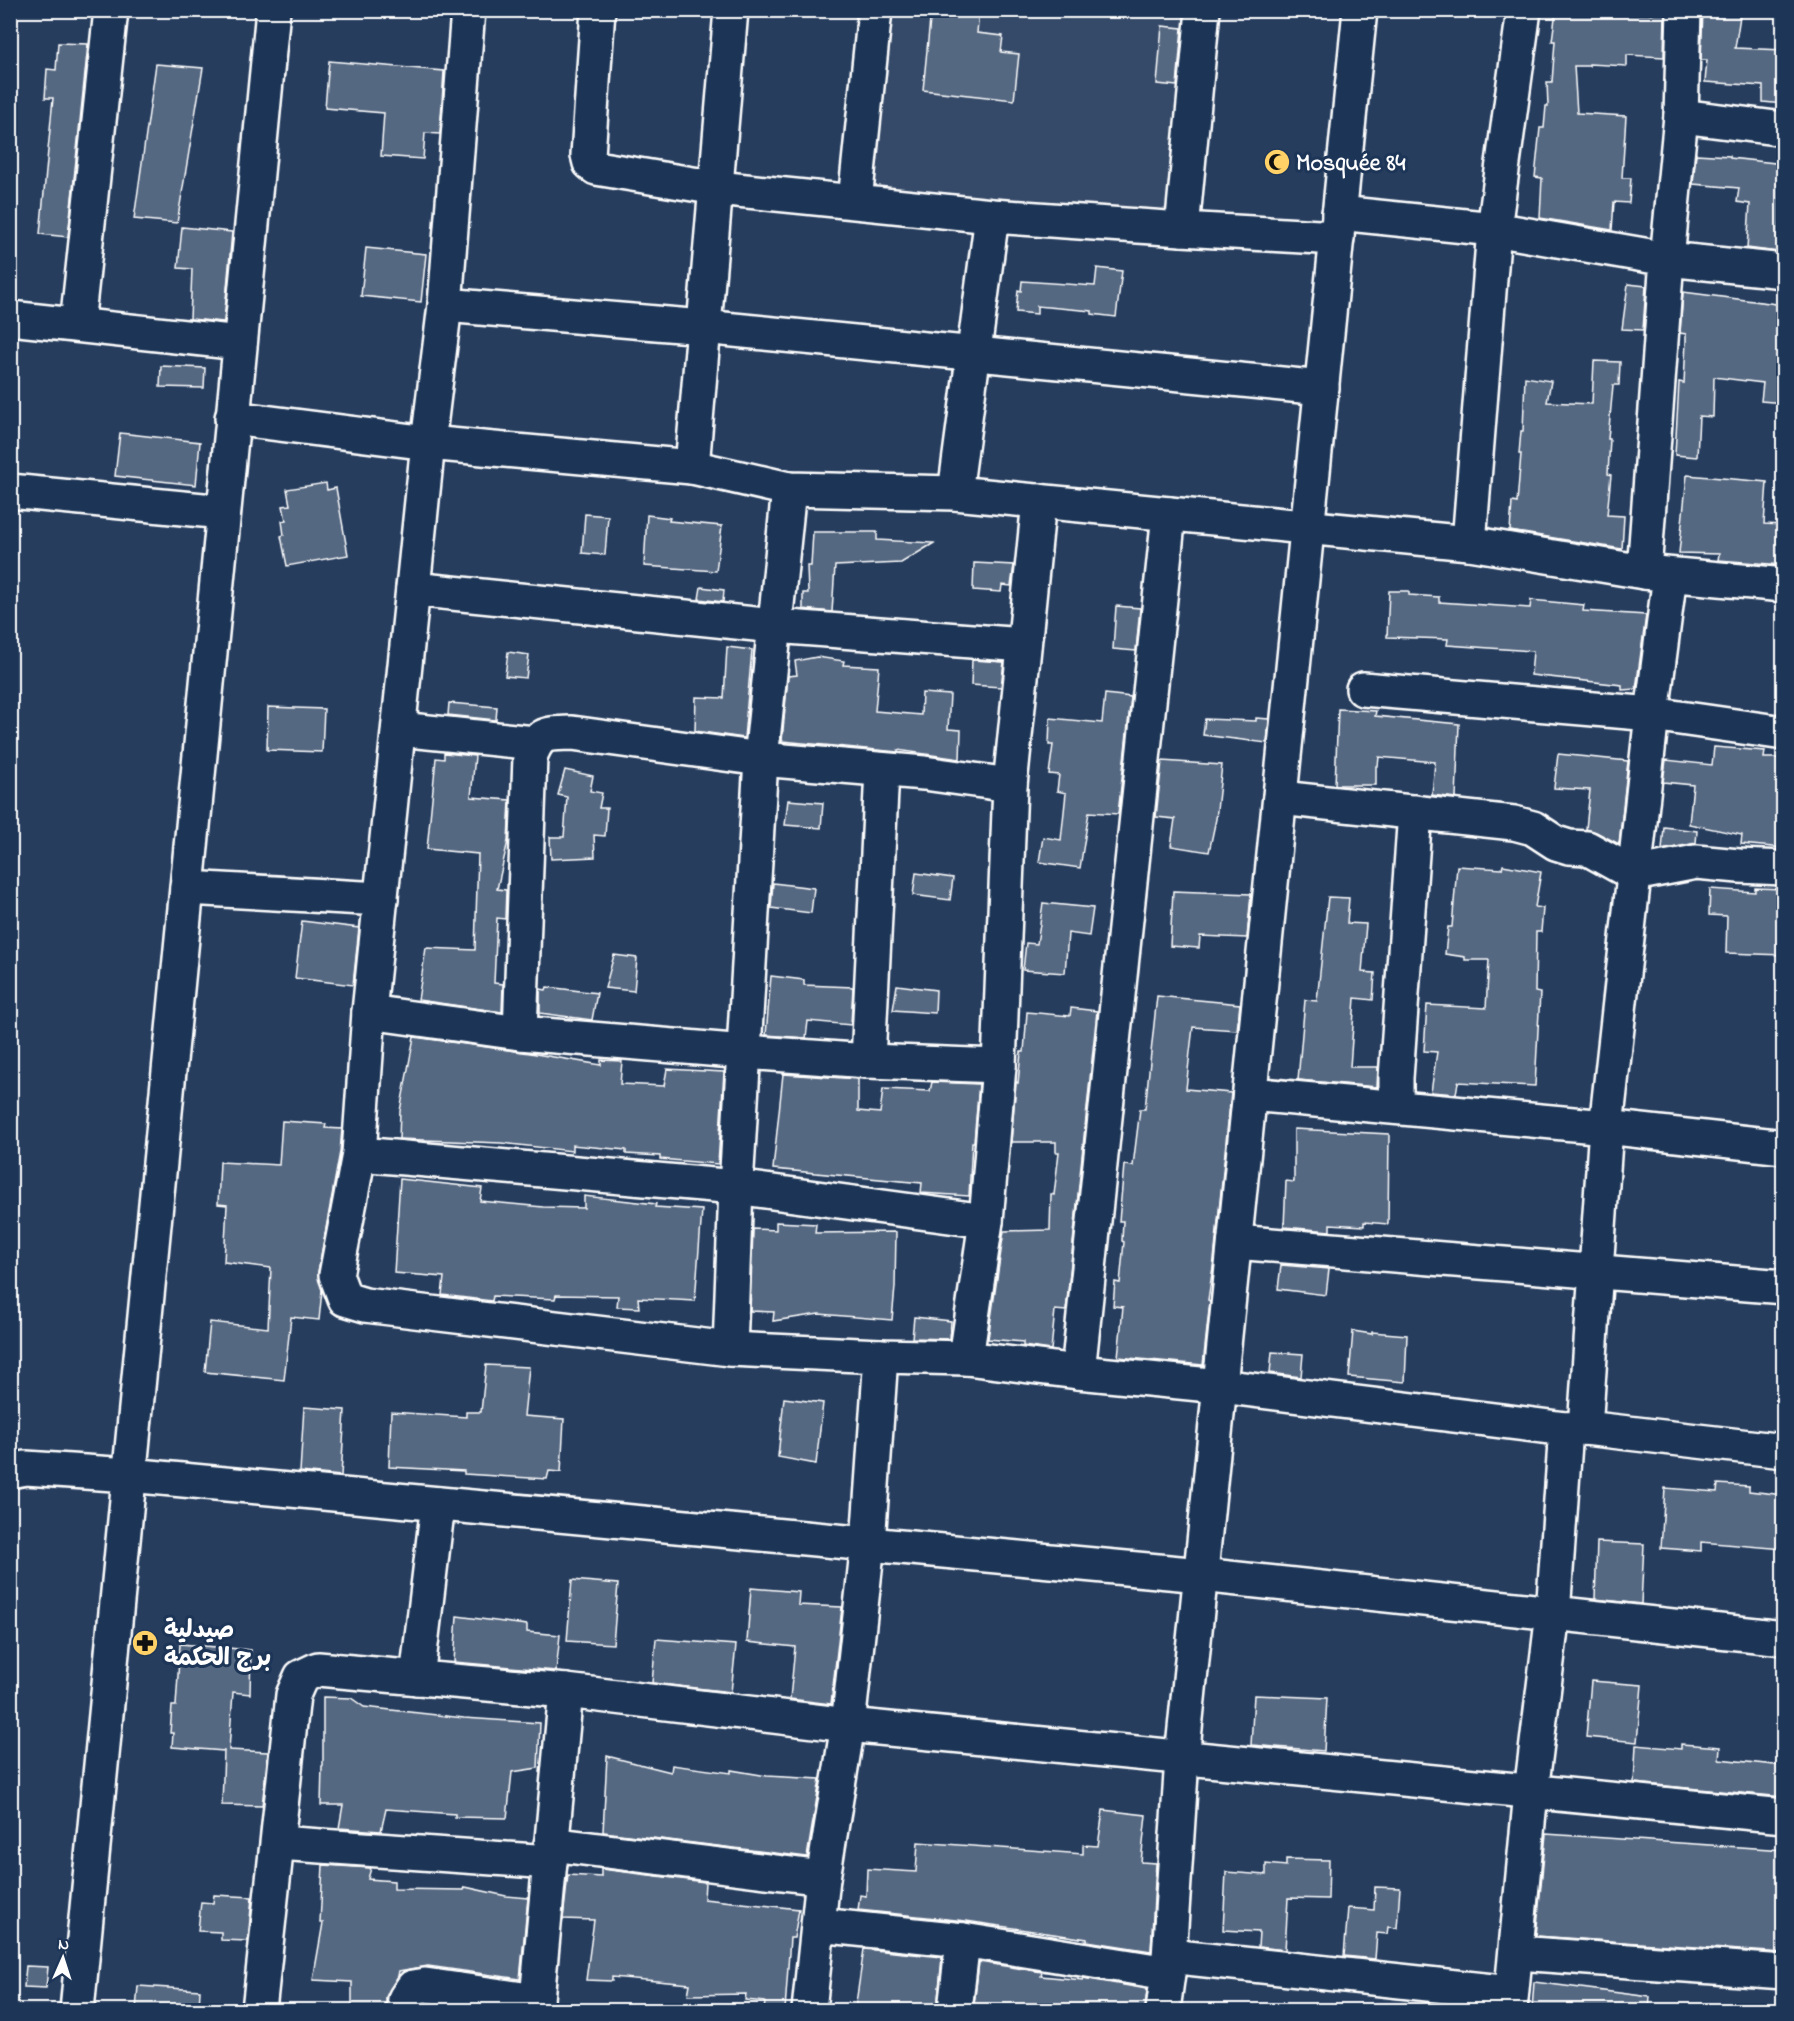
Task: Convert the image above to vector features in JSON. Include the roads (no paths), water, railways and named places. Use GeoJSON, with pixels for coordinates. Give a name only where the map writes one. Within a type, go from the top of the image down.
{"type":"FeatureCollection","features":[{"type":"Feature","properties":{"kind":"street"},"geometry":{"type":"LineString","coordinates":[[77,325],[111,10]]}},
{"type":"Feature","properties":{"kind":"street"},"geometry":{"type":"LineString","coordinates":[[77,2010],[273,10]]}},
{"type":"Feature","properties":{"kind":"street"},"geometry":{"type":"LineString","coordinates":[[468,10],[445,305],[428,443],[369,1012],[359,1154],[336,1275],[345,1299],[365,1305],[730,1349],[966,1358],[1784,1451]]}},
{"type":"Feature","properties":{"kind":"street"},"geometry":{"type":"LineString","coordinates":[[598,10],[588,155],[590,163],[596,168],[717,188],[992,216],[1182,230],[1338,225],[1494,229],[1667,259],[1784,271]]}},
{"type":"Feature","properties":{"kind":"street"},"geometry":{"type":"LineString","coordinates":[[692,466],[731,10]]}},
{"type":"Feature","properties":{"kind":"street"},"geometry":{"type":"LineString","coordinates":[[855,201],[875,10]]}},
{"type":"Feature","properties":{"kind":"street"},"geometry":{"type":"LineString","coordinates":[[1182,230],[1203,10]]}},
{"type":"Feature","properties":{"kind":"street"},"geometry":{"type":"LineString","coordinates":[[1163,2010],[1182,1758],[1360,10]]}},
{"type":"Feature","properties":{"kind":"street"},"geometry":{"type":"LineString","coordinates":[[1469,543],[1494,229],[1524,10]]}},
{"type":"Feature","properties":{"kind":"street"},"geometry":{"type":"LineString","coordinates":[[819,1925],[1510,2002],[1553,1613],[1596,1272],[1606,1127],[1652,714],[1667,259],[1681,116],[1684,10]]}},
{"type":"Feature","properties":{"kind":"street"},"geometry":{"type":"LineString","coordinates":[[1681,116],[1784,129]]}},
{"type":"Feature","properties":{"kind":"street"},"geometry":{"type":"LineString","coordinates":[[955,493],[992,216]]}},
{"type":"Feature","properties":{"kind":"street"},"geometry":{"type":"LineString","coordinates":[[445,305],[703,327],[1322,388]]}},
{"type":"Feature","properties":{"kind":"street"},"geometry":{"type":"LineString","coordinates":[[10,318],[240,343]]}},
{"type":"Feature","properties":{"kind":"street"},"geometry":{"type":"LineString","coordinates":[[232,418],[428,443],[692,466],[789,489],[955,493],[1039,501],[1469,543],[1657,573],[1784,585]]}},
{"type":"Feature","properties":{"kind":"street"},"geometry":{"type":"LineString","coordinates":[[730,1349],[736,1187],[761,759],[789,489]]}},
{"type":"Feature","properties":{"kind":"street"},"geometry":{"type":"LineString","coordinates":[[10,491],[223,512]]}},
{"type":"Feature","properties":{"kind":"street"},"geometry":{"type":"LineString","coordinates":[[966,1358],[986,1221],[999,1066],[1010,785],[1039,501]]}},
{"type":"Feature","properties":{"kind":"street"},"geometry":{"type":"LineString","coordinates":[[1078,1372],[1169,514]]}},
{"type":"Feature","properties":{"kind":"street"},"geometry":{"type":"LineString","coordinates":[[413,589],[775,626],[1024,645]]}},
{"type":"Feature","properties":{"kind":"street"},"geometry":{"type":"LineString","coordinates":[[1363,689],[1652,714],[1784,733]]}},
{"type":"Feature","properties":{"kind":"street"},"geometry":{"type":"LineString","coordinates":[[399,729],[535,743]]}},
{"type":"Feature","properties":{"kind":"street"},"geometry":{"type":"LineString","coordinates":[[520,1033],[530,757],[535,743],[547,734],[572,733],[761,759],[924,773],[1010,785]]}},
{"type":"Feature","properties":{"kind":"street"},"geometry":{"type":"LineString","coordinates":[[868,1061],[882,770]]}},
{"type":"Feature","properties":{"kind":"street"},"geometry":{"type":"LineString","coordinates":[[1280,798],[1514,823],[1533,828],[1562,845],[1587,848],[1634,874],[1696,862],[1784,868]]}},
{"type":"Feature","properties":{"kind":"street"},"geometry":{"type":"LineString","coordinates":[[1396,1107],[1396,1078],[1415,812]]}},
{"type":"Feature","properties":{"kind":"street"},"geometry":{"type":"LineString","coordinates":[[186,888],[381,899]]}},
{"type":"Feature","properties":{"kind":"street"},"geometry":{"type":"LineString","coordinates":[[369,1012],[520,1033],[868,1061],[999,1066]]}},
{"type":"Feature","properties":{"kind":"street"},"geometry":{"type":"LineString","coordinates":[[1250,1094],[1606,1127],[1784,1147]]}},
{"type":"Feature","properties":{"kind":"street"},"geometry":{"type":"LineString","coordinates":[[359,1154],[736,1187],[986,1221]]}},
{"type":"Feature","properties":{"kind":"street"},"geometry":{"type":"LineString","coordinates":[[1235,1242],[1784,1287]]}},
{"type":"Feature","properties":{"kind":"street"},"geometry":{"type":"LineString","coordinates":[[809,2010],[824,1878],[848,1725],[868,1543],[881,1356]]}},
{"type":"Feature","properties":{"kind":"street"},"geometry":{"type":"LineString","coordinates":[[10,1471],[26,1468],[129,1475],[868,1543],[1201,1575],[1784,1638]]}},
{"type":"Feature","properties":{"kind":"street"},"geometry":{"type":"LineString","coordinates":[[417,1678],[438,1504]]}},
{"type":"Feature","properties":{"kind":"street"},"geometry":{"type":"LineString","coordinates":[[259,2010],[293,1695],[301,1677],[318,1669],[566,1691],[848,1725],[1784,1816]]}},
{"type":"Feature","properties":{"kind":"street"},"geometry":{"type":"LineString","coordinates":[[404,2010],[405,1999],[413,1987],[424,1985],[542,2008],[551,1853],[566,1691]]}},
{"type":"Feature","properties":{"kind":"street"},"geometry":{"type":"LineString","coordinates":[[278,1843],[551,1853],[824,1878]]}},
{"type":"Feature","properties":{"kind":"street"},"geometry":{"type":"LineString","coordinates":[[955,2010],[963,1940]]}},
{"type":"Feature","properties":{"kind":"street"},"geometry":{"type":"LineString","coordinates":[[1516,1953],[1784,1972]]}},
{"type":"Feature","properties":{"kind":"place","name":"Mosquée 84"},"geometry":{"type":"Point","coordinates":[1277,162]}},
{"type":"Feature","properties":{"kind":"place","name":"صيدلية برج الحكمة"},"geometry":{"type":"Point","coordinates":[145,1643]}}]}
